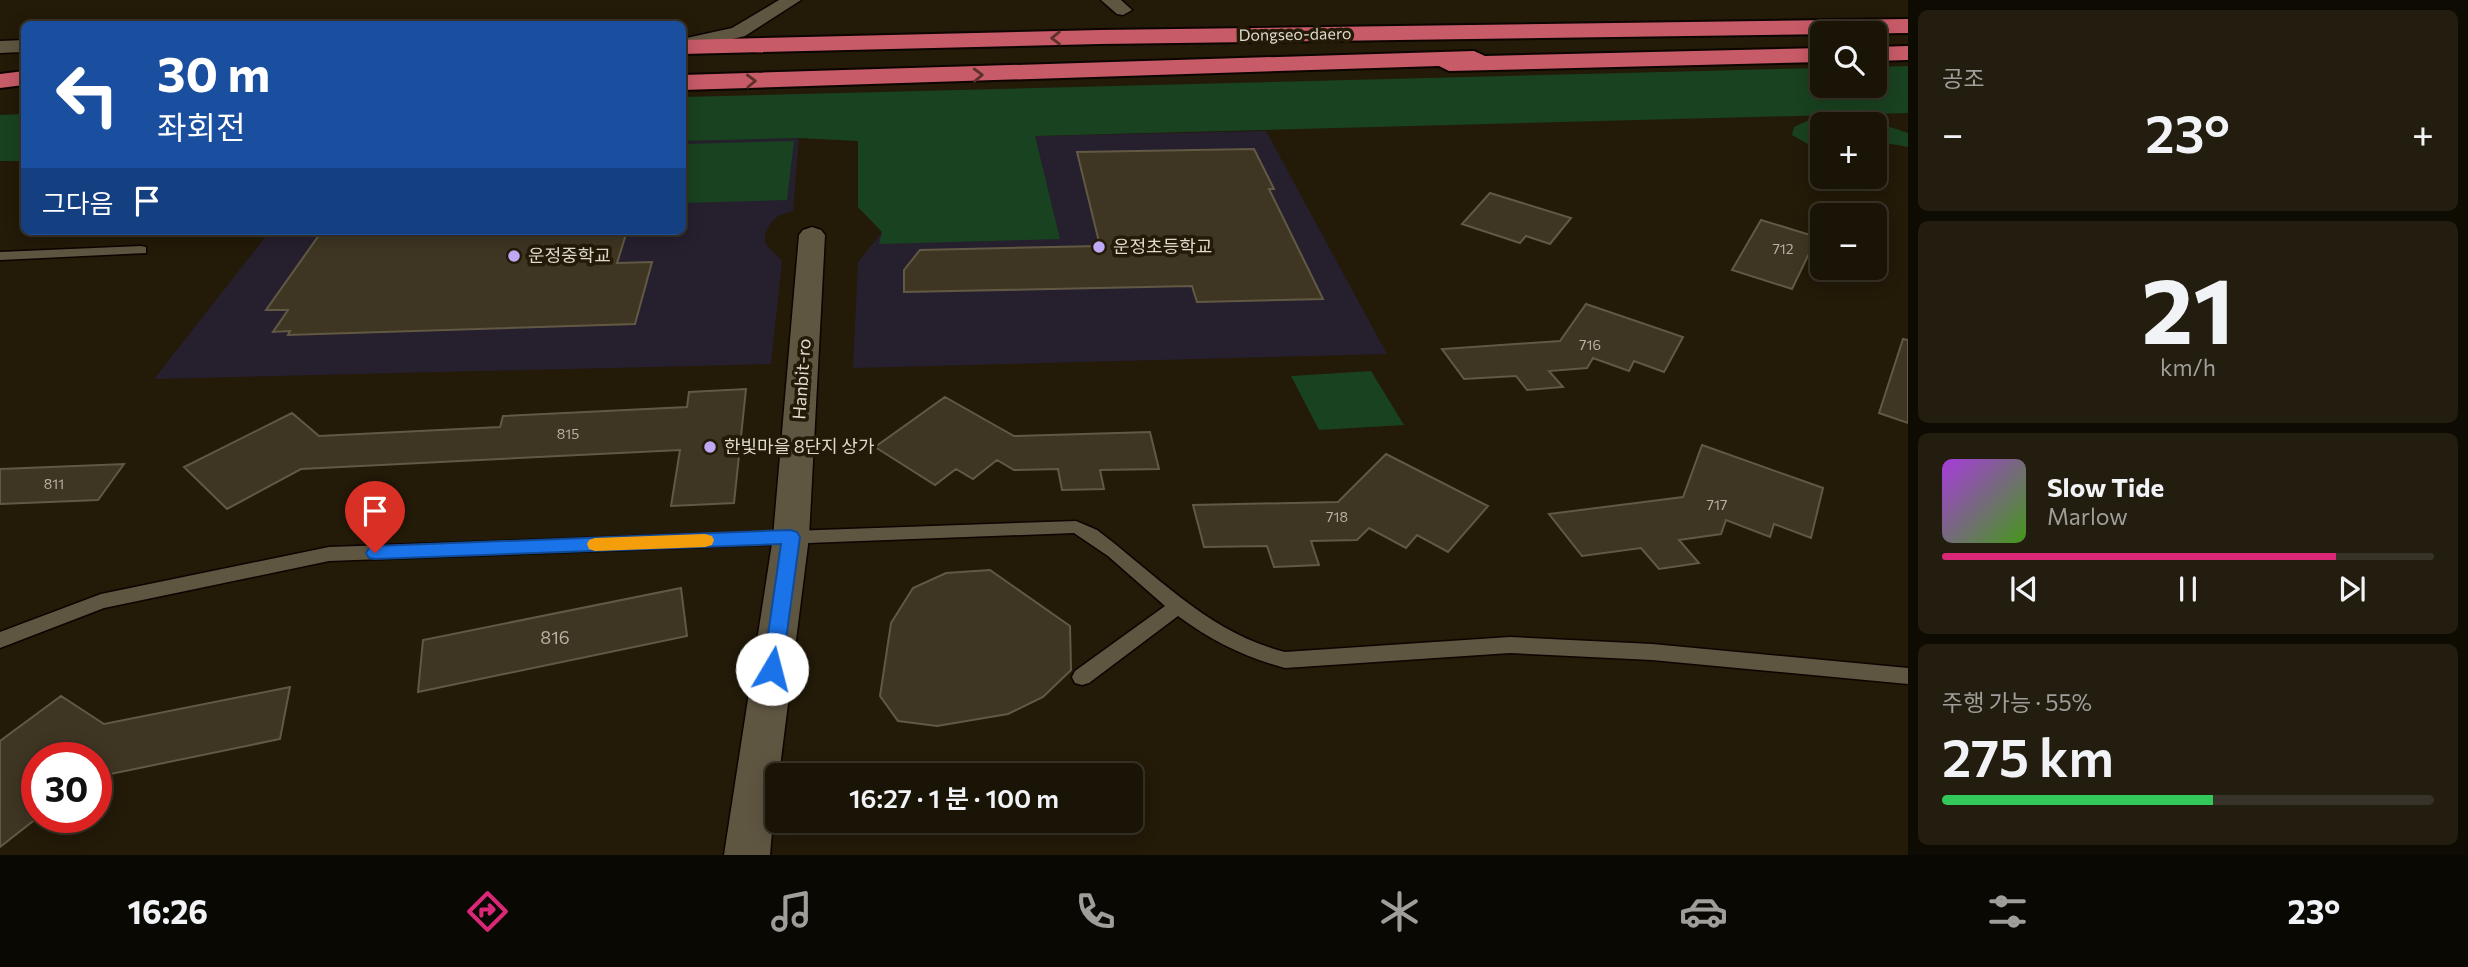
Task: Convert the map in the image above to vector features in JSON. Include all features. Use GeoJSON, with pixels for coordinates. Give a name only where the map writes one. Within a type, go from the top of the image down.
{"type":"FeatureCollection","features":[{"type":"Feature","properties":{"kind":"highway"},"geometry":{"type":"LineString","coordinates":[[1100,37],[1908,14]]}},
{"type":"Feature","properties":{"kind":"highway","name":"Dongseo-daero"},"geometry":{"type":"LineString","coordinates":[[686,46],[1100,37],[1908,26]]}},
{"type":"Feature","properties":{"kind":"highway"},"geometry":{"type":"LineString","coordinates":[[1887,43],[1908,42]]}},
{"type":"Feature","properties":{"kind":"highway","name":"Dongseo-daero"},"geometry":{"type":"LineString","coordinates":[[686,83],[1114,71],[1810,45]]}},
{"type":"Feature","properties":{"kind":"highway"},"geometry":{"type":"LineString","coordinates":[[1887,54],[1908,53]]}},
{"type":"Feature","properties":{"kind":"highway"},"geometry":{"type":"LineString","coordinates":[[1114,71],[1810,55]]}},
{"type":"Feature","properties":{"kind":"highway"},"geometry":{"type":"LineString","coordinates":[[0,81],[21,78]]}},
{"type":"Feature","properties":{"kind":"highway"},"geometry":{"type":"LineString","coordinates":[[0,103],[21,102]]}},
{"type":"Feature","properties":{"kind":"street"},"geometry":{"type":"LineString","coordinates":[[686,45],[723,37],[765,18],[792,0]]}},
{"type":"Feature","properties":{"kind":"street"},"geometry":{"type":"LineString","coordinates":[[765,18],[765,28],[772,35],[786,39],[852,43]]}},
{"type":"Feature","properties":{"kind":"street"},"geometry":{"type":"LineString","coordinates":[[0,47],[21,46]]}},
{"type":"Feature","properties":{"kind":"street","name":"Hanbit-ro"},"geometry":{"type":"LineString","coordinates":[[747,855],[791,537],[812,235]]}},
{"type":"Feature","properties":{"kind":"lane"},"geometry":{"type":"LineString","coordinates":[[0,256],[141,250]]}},
{"type":"Feature","properties":{"kind":"lane"},"geometry":{"type":"LineString","coordinates":[[0,640],[101,601],[329,554],[1076,527],[1106,544],[1219,638],[1261,656],[1284,660],[1510,645],[1652,652],[1908,676]]}},
{"type":"Feature","properties":{"kind":"lane"},"geometry":{"type":"LineString","coordinates":[[1082,677],[1180,605]]}},
{"type":"Feature","properties":{"kind":"shaded area","name":"운정초등학교"},"geometry":{"type":"Polygon","coordinates":[[[1266,131],[1387,354],[853,368],[858,262],[882,232],[858,207],[1035,136],[1266,131]]]}},
{"type":"Feature","properties":{"kind":"shaded area","name":"운정중학교"},"geometry":{"type":"Polygon","coordinates":[[[799,138],[793,211],[778,216],[765,234],[765,243],[782,261],[771,364],[154,379],[267,235],[686,235],[686,141],[799,138]]]}},
{"type":"Feature","properties":{"kind":"green space"},"geometry":{"type":"Polygon","coordinates":[[[1908,66],[1908,113],[1810,112],[1810,116],[1035,136],[1060,239],[879,244],[882,232],[858,207],[858,141],[799,138],[686,141],[686,97],[1810,68],[1810,98],[1887,98],[1887,67],[1908,66]]]}},
{"type":"Feature","properties":{"kind":"green space"},"geometry":{"type":"Polygon","coordinates":[[[21,114],[21,161],[0,161],[0,115],[21,114]]]}},
{"type":"Feature","properties":{"kind":"green space"},"geometry":{"type":"Polygon","coordinates":[[[1810,121],[1810,145],[1792,135],[1794,127],[1810,121]]]}},
{"type":"Feature","properties":{"kind":"green space"},"geometry":{"type":"Polygon","coordinates":[[[1887,127],[1908,133],[1908,147],[1887,143],[1887,127]]]}},
{"type":"Feature","properties":{"kind":"green space"},"geometry":{"type":"Polygon","coordinates":[[[794,141],[787,200],[686,203],[686,144],[794,141]]]}},
{"type":"Feature","properties":{"kind":"green space"},"geometry":{"type":"Polygon","coordinates":[[[1371,371],[1404,425],[1319,430],[1291,376],[1371,371]]]}},
{"type":"Feature","properties":{"kind":"building"},"geometry":{"type":"Polygon","coordinates":[[[1254,149],[1274,189],[1269,189],[1323,299],[1197,302],[1192,286],[904,292],[904,270],[920,250],[1100,246],[1077,152],[1254,149]]]}},
{"type":"Feature","properties":{"kind":"building"},"geometry":{"type":"Polygon","coordinates":[[[1490,193],[1571,218],[1550,244],[1526,236],[1520,243],[1462,224],[1490,193]]]}},
{"type":"Feature","properties":{"kind":"building"},"geometry":{"type":"Polygon","coordinates":[[[1761,220],[1810,235],[1810,252],[1792,289],[1732,270],[1761,220]]]}},
{"type":"Feature","properties":{"kind":"building"},"geometry":{"type":"Polygon","coordinates":[[[319,235],[626,235],[617,263],[652,262],[635,324],[288,335],[290,331],[273,332],[288,310],[266,310],[319,235]]]}},
{"type":"Feature","properties":{"kind":"building"},"geometry":{"type":"Polygon","coordinates":[[[1586,304],[1683,337],[1664,372],[1634,361],[1629,371],[1593,358],[1587,368],[1549,371],[1563,387],[1527,390],[1516,376],[1464,379],[1442,349],[1560,341],[1586,304]]]}},
{"type":"Feature","properties":{"kind":"building"},"geometry":{"type":"Polygon","coordinates":[[[1903,339],[1908,340],[1908,423],[1879,413],[1903,339]]]}},
{"type":"Feature","properties":{"kind":"building"},"geometry":{"type":"Polygon","coordinates":[[[746,389],[734,503],[671,506],[680,450],[301,469],[227,509],[184,467],[292,413],[319,436],[500,427],[503,416],[687,407],[689,392],[746,389]]]}},
{"type":"Feature","properties":{"kind":"building"},"geometry":{"type":"Polygon","coordinates":[[[945,397],[1014,436],[1150,432],[1159,469],[1100,470],[1104,489],[1062,490],[1058,469],[1014,470],[997,460],[973,479],[956,469],[935,485],[875,447],[945,397]]]}},
{"type":"Feature","properties":{"kind":"building"},"geometry":{"type":"Polygon","coordinates":[[[1702,445],[1823,488],[1811,538],[1774,524],[1770,537],[1726,520],[1721,534],[1679,540],[1699,563],[1659,569],[1641,548],[1582,556],[1549,514],[1683,497],[1702,445]]]}},
{"type":"Feature","properties":{"kind":"building"},"geometry":{"type":"Polygon","coordinates":[[[1386,454],[1488,506],[1448,552],[1417,535],[1406,548],[1369,528],[1357,540],[1311,541],[1319,565],[1274,567],[1267,546],[1204,547],[1193,505],[1338,502],[1386,454]]]}},
{"type":"Feature","properties":{"kind":"building"},"geometry":{"type":"Polygon","coordinates":[[[124,464],[98,500],[0,504],[0,469],[124,464]]]}},
{"type":"Feature","properties":{"kind":"building"},"geometry":{"type":"Polygon","coordinates":[[[990,570],[1070,626],[1071,670],[1043,697],[1008,714],[937,726],[898,721],[880,696],[891,623],[913,588],[946,573],[990,570]]]}},
{"type":"Feature","properties":{"kind":"building"},"geometry":{"type":"Polygon","coordinates":[[[681,588],[687,636],[418,692],[423,640],[681,588]]]}},
{"type":"Feature","properties":{"kind":"building"},"geometry":{"type":"Polygon","coordinates":[[[290,687],[280,739],[112,774],[112,742],[21,742],[21,831],[0,847],[0,741],[61,696],[104,724],[290,687]]]}},
{"type":"Feature","properties":{"kind":"slow traffic"},"geometry":{"type":"LineString","coordinates":[[595,544],[705,540]]}},
{"type":"Feature","properties":{"kind":"place","name":"운정초등학교"},"geometry":{"type":"Point","coordinates":[1099,247]}},
{"type":"Feature","properties":{"kind":"place","name":"운정중학교"},"geometry":{"type":"Point","coordinates":[514,256]}},
{"type":"Feature","properties":{"kind":"place","name":"한빛마을 8단지 상가"},"geometry":{"type":"Point","coordinates":[710,447]}},
{"type":"Feature","properties":{"kind":"route"},"geometry":{"type":"LineString","coordinates":[[375,553],[791,537],[772,669]]}}]}
